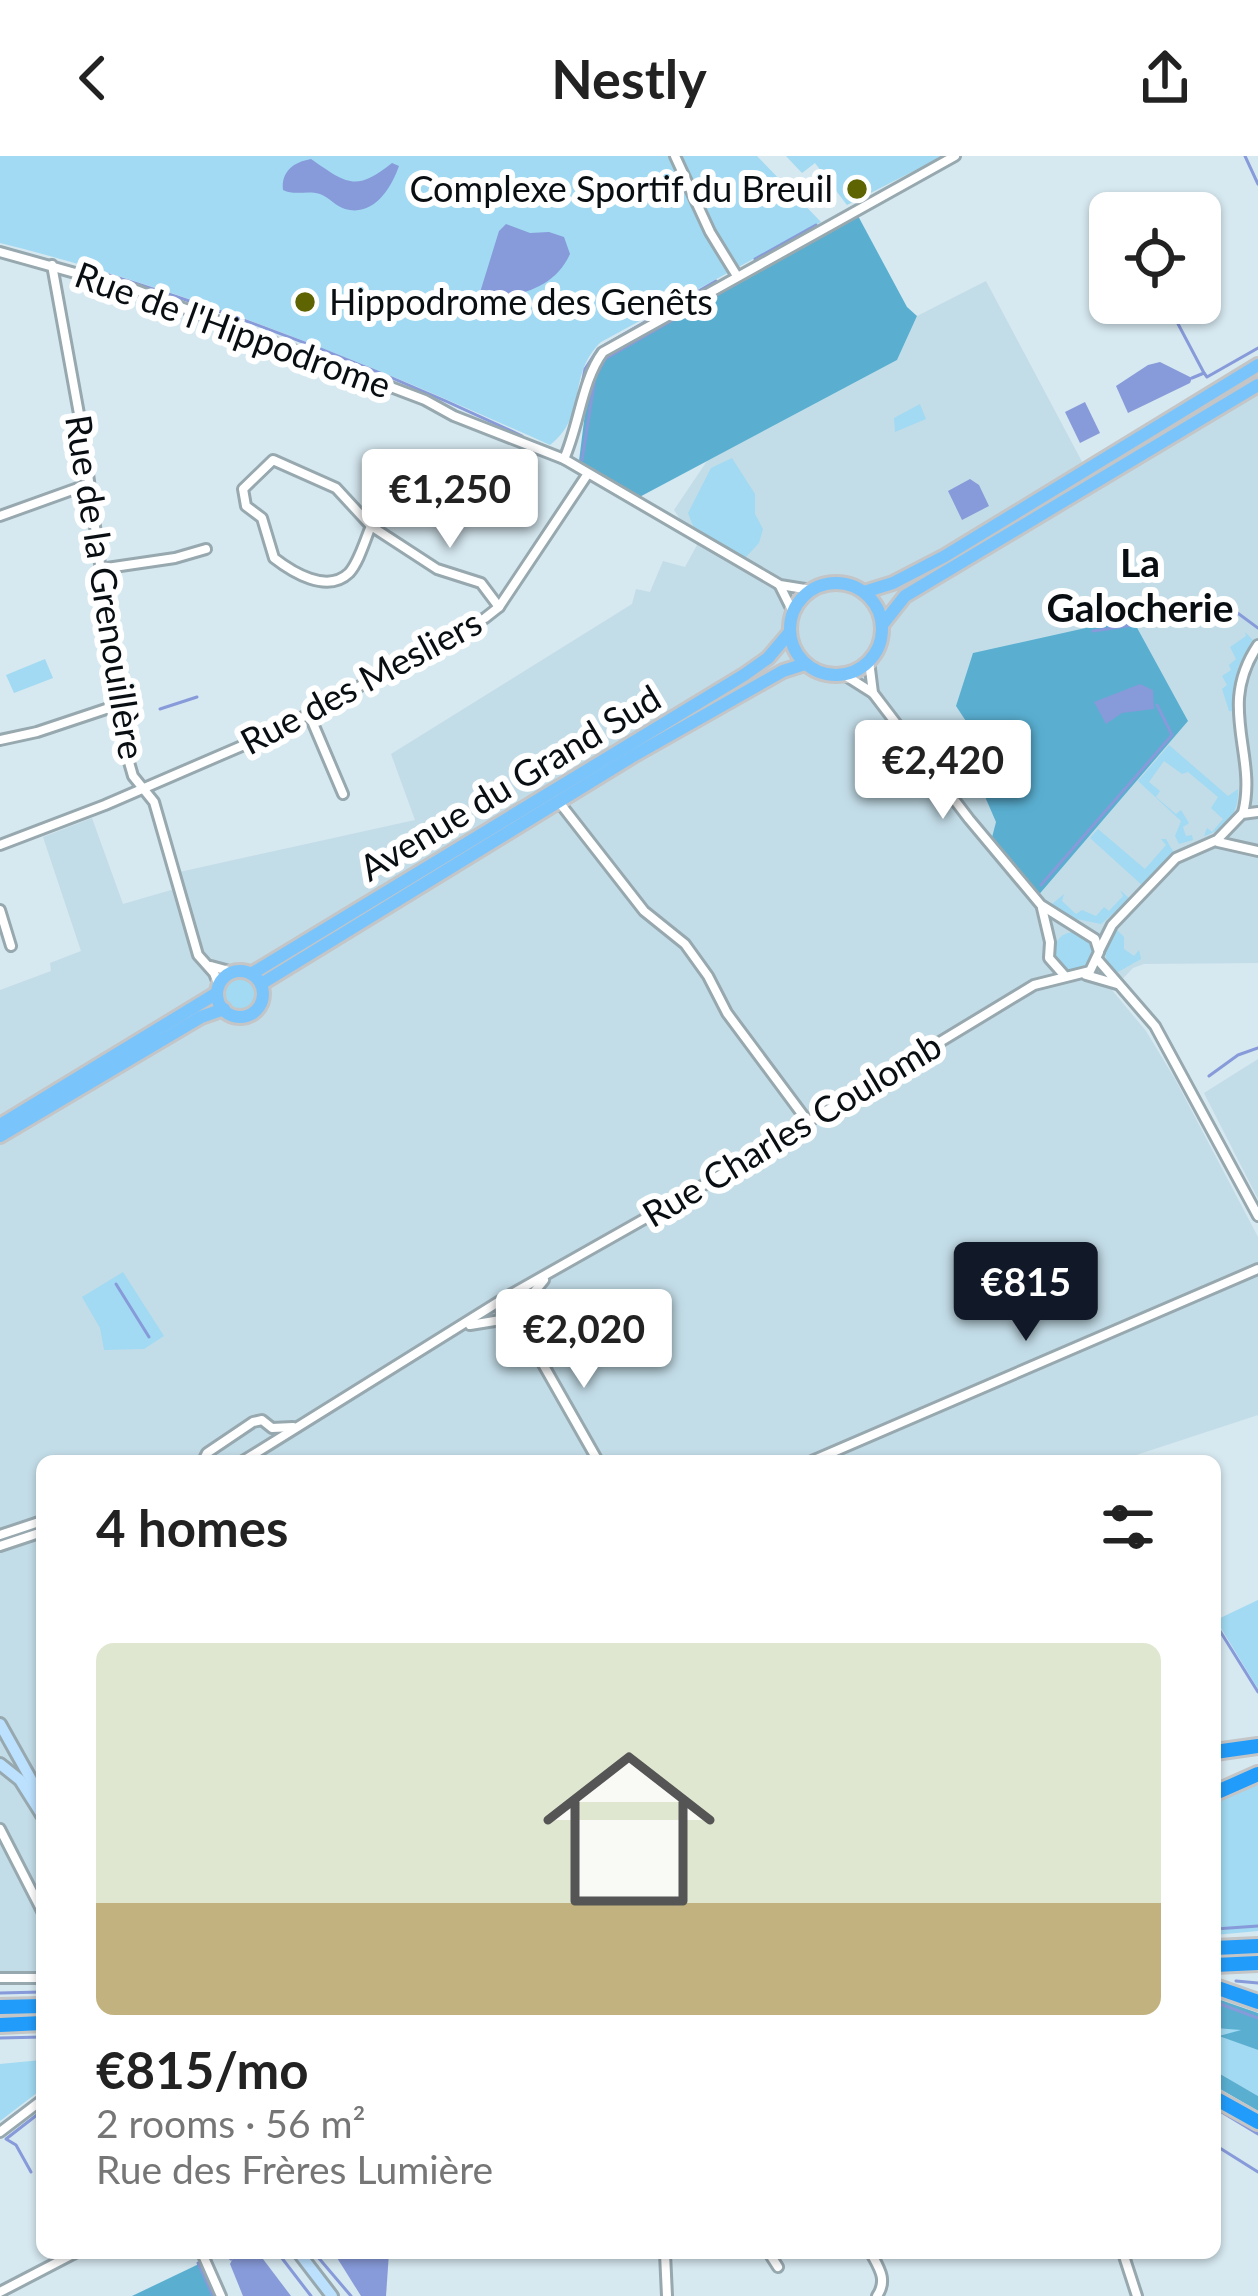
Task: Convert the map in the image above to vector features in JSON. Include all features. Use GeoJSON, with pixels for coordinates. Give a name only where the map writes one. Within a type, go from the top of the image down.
{"type":"FeatureCollection","features":[{"type":"Feature","properties":{"kind":"highway"},"geometry":{"type":"LineString","coordinates":[[1221,1750],[1258,1746]]}},
{"type":"Feature","properties":{"kind":"highway"},"geometry":{"type":"LineString","coordinates":[[1221,1789],[1258,1774]]}},
{"type":"Feature","properties":{"kind":"highway"},"geometry":{"type":"LineString","coordinates":[[1221,1948],[1258,1946]]}},
{"type":"Feature","properties":{"kind":"highway"},"geometry":{"type":"LineString","coordinates":[[1221,1965],[1258,1963]]}},
{"type":"Feature","properties":{"kind":"highway"},"geometry":{"type":"LineString","coordinates":[[1221,1989],[1258,2002]]}},
{"type":"Feature","properties":{"kind":"highway"},"geometry":{"type":"LineString","coordinates":[[0,2008],[36,2006]]}},
{"type":"Feature","properties":{"kind":"highway"},"geometry":{"type":"LineString","coordinates":[[0,2025],[36,2024]]}},
{"type":"Feature","properties":{"kind":"highway"},"geometry":{"type":"LineString","coordinates":[[1221,2101],[1258,2122]]}},
{"type":"Feature","properties":{"kind":"main road"},"geometry":{"type":"LineString","coordinates":[[864,592],[945,556],[1258,365]]}},
{"type":"Feature","properties":{"kind":"main road"},"geometry":{"type":"LineString","coordinates":[[882,625],[905,596],[1258,385]]}},
{"type":"Feature","properties":{"kind":"main road"},"geometry":{"type":"LineString","coordinates":[[838,583],[864,592],[876,606],[882,625],[879,644],[869,661],[843,674],[823,673],[805,664],[790,632],[793,612],[811,590],[838,583]]}},
{"type":"Feature","properties":{"kind":"main road","name":"Avenue du Grand Sud"},"geometry":{"type":"LineString","coordinates":[[256,979],[730,684],[768,658],[790,632]]}},
{"type":"Feature","properties":{"kind":"main road","name":"Avenue du Grand Sud"},"geometry":{"type":"LineString","coordinates":[[256,979],[756,686],[805,664]]}},
{"type":"Feature","properties":{"kind":"main road"},"geometry":{"type":"LineString","coordinates":[[0,1125],[218,990],[233,972],[256,979],[263,996],[254,1012],[236,1016],[224,1010],[201,1017],[0,1136]]}},
{"type":"Feature","properties":{"kind":"main road"},"geometry":{"type":"LineString","coordinates":[[218,990],[224,1010]]}},
{"type":"Feature","properties":{"kind":"street"},"geometry":{"type":"LineString","coordinates":[[675,156],[710,232],[737,276]]}},
{"type":"Feature","properties":{"kind":"street"},"geometry":{"type":"LineString","coordinates":[[564,460],[594,364],[603,352],[955,156]]}},
{"type":"Feature","properties":{"kind":"street","name":"Rue de l'Hippodrome"},"geometry":{"type":"LineString","coordinates":[[0,252],[136,290],[280,343],[564,460],[779,585],[811,590]]}},
{"type":"Feature","properties":{"kind":"street","name":"Rue de la Grenouillère"},"geometry":{"type":"LineString","coordinates":[[52,265],[89,484],[124,745],[133,776],[154,802],[198,955],[209,966],[218,990]]}},
{"type":"Feature","properties":{"kind":"street"},"geometry":{"type":"LineString","coordinates":[[371,526],[349,573],[317,581],[274,558],[262,518],[246,506],[243,489],[275,460],[336,488],[371,526],[437,569],[481,584],[499,607]]}},
{"type":"Feature","properties":{"kind":"street","name":"Rue des Mesliers"},"geometry":{"type":"LineString","coordinates":[[0,845],[309,714],[499,607],[587,475]]}},
{"type":"Feature","properties":{"kind":"street"},"geometry":{"type":"LineString","coordinates":[[0,516],[89,484]]}},
{"type":"Feature","properties":{"kind":"street"},"geometry":{"type":"LineString","coordinates":[[100,569],[206,549]]}},
{"type":"Feature","properties":{"kind":"street"},"geometry":{"type":"LineString","coordinates":[[779,585],[793,612]]}},
{"type":"Feature","properties":{"kind":"street"},"geometry":{"type":"LineString","coordinates":[[1084,974],[1098,956],[1105,934],[1176,858],[1211,843],[1242,814],[1248,787],[1239,692],[1241,675],[1258,646]]}},
{"type":"Feature","properties":{"kind":"street"},"geometry":{"type":"LineString","coordinates":[[869,661],[873,693]]}},
{"type":"Feature","properties":{"kind":"street"},"geometry":{"type":"LineString","coordinates":[[843,674],[873,693],[914,751],[1041,905],[1095,939],[1098,956],[1168,1047],[1258,1216]]}},
{"type":"Feature","properties":{"kind":"street"},"geometry":{"type":"LineString","coordinates":[[0,740],[118,705]]}},
{"type":"Feature","properties":{"kind":"street"},"geometry":{"type":"LineString","coordinates":[[309,714],[343,794]]}},
{"type":"Feature","properties":{"kind":"street"},"geometry":{"type":"LineString","coordinates":[[1242,814],[1258,810],[1248,787]]}},
{"type":"Feature","properties":{"kind":"street"},"geometry":{"type":"LineString","coordinates":[[558,801],[644,911],[685,944],[727,1012],[808,1122]]}},
{"type":"Feature","properties":{"kind":"street"},"geometry":{"type":"LineString","coordinates":[[1234,824],[1233,836],[1239,846]]}},
{"type":"Feature","properties":{"kind":"street"},"geometry":{"type":"LineString","coordinates":[[1211,843],[1258,851]]}},
{"type":"Feature","properties":{"kind":"street"},"geometry":{"type":"LineString","coordinates":[[1034,985],[1048,958],[1050,942],[1041,905]]}},
{"type":"Feature","properties":{"kind":"street"},"geometry":{"type":"LineString","coordinates":[[0,910],[11,946]]}},
{"type":"Feature","properties":{"kind":"street"},"geometry":{"type":"LineString","coordinates":[[1050,942],[1060,930],[1104,927],[1118,918]]}},
{"type":"Feature","properties":{"kind":"street"},"geometry":{"type":"LineString","coordinates":[[1048,958],[1066,976],[1084,974],[1120,985]]}},
{"type":"Feature","properties":{"kind":"street"},"geometry":{"type":"LineString","coordinates":[[209,966],[233,972]]}},
{"type":"Feature","properties":{"kind":"street","name":"Rue Charles Coulomb"},"geometry":{"type":"LineString","coordinates":[[252,1455],[1034,985],[1066,976]]}},
{"type":"Feature","properties":{"kind":"street"},"geometry":{"type":"LineString","coordinates":[[826,1455],[1258,1269]]}},
{"type":"Feature","properties":{"kind":"street","name":"Rue Charles Coulomb"},"geometry":{"type":"LineString","coordinates":[[463,1326],[523,1316],[525,1305],[550,1275]]}},
{"type":"Feature","properties":{"kind":"street"},"geometry":{"type":"LineString","coordinates":[[513,1294],[525,1305],[532,1343]]}},
{"type":"Feature","properties":{"kind":"street"},"geometry":{"type":"LineString","coordinates":[[500,1303],[500,1312],[532,1343],[595,1455]]}},
{"type":"Feature","properties":{"kind":"street","name":"Rue Charles Coulomb"},"geometry":{"type":"LineString","coordinates":[[206,1455],[253,1422],[262,1420],[272,1428],[295,1427]]}},
{"type":"Feature","properties":{"kind":"street"},"geometry":{"type":"LineString","coordinates":[[268,1444],[272,1428]]}},
{"type":"Feature","properties":{"kind":"street"},"geometry":{"type":"LineString","coordinates":[[0,1535],[36,1523]]}},
{"type":"Feature","properties":{"kind":"street"},"geometry":{"type":"LineString","coordinates":[[0,1546],[36,1534]]}},
{"type":"Feature","properties":{"kind":"street"},"geometry":{"type":"LineString","coordinates":[[0,1724],[36,1788]]}},
{"type":"Feature","properties":{"kind":"street"},"geometry":{"type":"LineString","coordinates":[[0,1752],[8,1748],[17,1755]]}},
{"type":"Feature","properties":{"kind":"street"},"geometry":{"type":"LineString","coordinates":[[17,1755],[4,1767],[20,1780],[36,1805]]}},
{"type":"Feature","properties":{"kind":"street"},"geometry":{"type":"LineString","coordinates":[[0,1829],[36,1899]]}},
{"type":"Feature","properties":{"kind":"street"},"geometry":{"type":"LineString","coordinates":[[0,1978],[36,1978]]}},
{"type":"Feature","properties":{"kind":"street"},"geometry":{"type":"LineString","coordinates":[[0,2132],[36,2105]]}},
{"type":"Feature","properties":{"kind":"street"},"geometry":{"type":"LineString","coordinates":[[0,2292],[63,2259]]}},
{"type":"Feature","properties":{"kind":"street"},"geometry":{"type":"LineString","coordinates":[[205,2259],[221,2296]]}},
{"type":"Feature","properties":{"kind":"street"},"geometry":{"type":"LineString","coordinates":[[303,2259],[332,2296]]}},
{"type":"Feature","properties":{"kind":"street"},"geometry":{"type":"LineString","coordinates":[[664,2259],[667,2296]]}},
{"type":"Feature","properties":{"kind":"street"},"geometry":{"type":"LineString","coordinates":[[773,2259],[778,2266]]}},
{"type":"Feature","properties":{"kind":"street"},"geometry":{"type":"LineString","coordinates":[[874,2259],[883,2287],[877,2296]]}},
{"type":"Feature","properties":{"kind":"street"},"geometry":{"type":"LineString","coordinates":[[1125,2259],[1137,2296]]}},
{"type":"Feature","properties":{"kind":"shaded area"},"geometry":{"type":"Polygon","coordinates":[[[0,156],[757,156],[821,222],[601,342],[584,368],[570,421],[550,445],[416,386],[211,306],[0,243],[0,156]]]}},
{"type":"Feature","properties":{"kind":"shaded area","name":"Complexe Sportif du Breuil"},"geometry":{"type":"Polygon","coordinates":[[[786,156],[943,156],[847,205],[815,163],[802,173],[786,156]]]}},
{"type":"Feature","properties":{"kind":"shaded area"},"geometry":{"type":"Polygon","coordinates":[[[311,159],[352,181],[369,178],[392,163],[399,166],[380,199],[355,210],[341,208],[320,194],[283,190],[290,168],[311,159]]]}},
{"type":"Feature","properties":{"kind":"shaded area"},"geometry":{"type":"Polygon","coordinates":[[[857,214],[907,307],[917,316],[897,360],[632,501],[578,469],[589,381],[603,352],[857,214]]]}},
{"type":"Feature","properties":{"kind":"shaded area"},"geometry":{"type":"Polygon","coordinates":[[[506,224],[564,237],[570,254],[544,284],[481,301],[499,231],[506,224]]]}},
{"type":"Feature","properties":{"kind":"shaded area"},"geometry":{"type":"Polygon","coordinates":[[[986,281],[1096,488],[1258,393],[1258,963],[1144,964],[1133,968],[1112,990],[1146,1031],[1175,1079],[1258,1237],[1258,1415],[1136,1455],[36,1455],[36,1982],[0,1982],[0,990],[51,971],[50,963],[81,951],[43,837],[92,818],[123,904],[178,888],[175,873],[415,820],[391,754],[632,604],[636,589],[650,592],[663,561],[685,567],[697,545],[674,510],[707,461],[897,360],[917,316],[986,281]]]}},
{"type":"Feature","properties":{"kind":"shaded area"},"geometry":{"type":"Polygon","coordinates":[[[1160,362],[1192,378],[1190,383],[1128,413],[1116,386],[1160,362]]]}},
{"type":"Feature","properties":{"kind":"shaded area"},"geometry":{"type":"Polygon","coordinates":[[[1085,402],[1100,433],[1080,443],[1065,412],[1085,402]]]}},
{"type":"Feature","properties":{"kind":"shaded area"},"geometry":{"type":"Polygon","coordinates":[[[920,404],[926,419],[895,432],[894,418],[920,404]]]}},
{"type":"Feature","properties":{"kind":"shaded area"},"geometry":{"type":"Polygon","coordinates":[[[732,458],[755,494],[755,514],[763,529],[759,543],[745,558],[693,526],[688,513],[711,468],[732,458]]]}},
{"type":"Feature","properties":{"kind":"shaded area"},"geometry":{"type":"Polygon","coordinates":[[[970,479],[979,485],[989,506],[962,520],[948,491],[970,479]]]}},
{"type":"Feature","properties":{"kind":"shaded area"},"geometry":{"type":"Polygon","coordinates":[[[1126,619],[1135,624],[1188,721],[1036,898],[990,845],[996,822],[983,792],[999,771],[956,706],[973,653],[1126,619]]]}},
{"type":"Feature","properties":{"kind":"shaded area"},"geometry":{"type":"Polygon","coordinates":[[[1245,632],[1254,641],[1238,667],[1235,712],[1229,711],[1222,676],[1236,659],[1230,647],[1245,632]]]}},
{"type":"Feature","properties":{"kind":"shaded area"},"geometry":{"type":"Polygon","coordinates":[[[45,659],[53,678],[14,693],[6,675],[45,659]]]}},
{"type":"Feature","properties":{"kind":"shaded area"},"geometry":{"type":"Polygon","coordinates":[[[1140,684],[1153,690],[1154,709],[1122,713],[1106,724],[1094,702],[1140,684]]]}},
{"type":"Feature","properties":{"kind":"shaded area"},"geometry":{"type":"Polygon","coordinates":[[[1169,745],[1228,796],[1238,789],[1230,819],[1219,829],[1204,836],[1207,828],[1212,832],[1223,819],[1211,808],[1218,797],[1188,772],[1182,774],[1164,761],[1149,782],[1160,791],[1156,797],[1176,814],[1181,810],[1189,823],[1183,827],[1193,840],[1179,844],[1175,836],[1181,821],[1138,781],[1169,745]]]}},
{"type":"Feature","properties":{"kind":"shaded area"},"geometry":{"type":"Polygon","coordinates":[[[1098,829],[1145,869],[1166,845],[1161,839],[1166,839],[1174,853],[1143,886],[1090,838],[1098,829]]]}},
{"type":"Feature","properties":{"kind":"shaded area"},"geometry":{"type":"Polygon","coordinates":[[[1120,890],[1130,899],[1101,924],[1067,917],[1052,904],[1064,894],[1062,901],[1076,914],[1082,910],[1096,916],[1104,907],[1109,911],[1123,896],[1120,890]]]}},
{"type":"Feature","properties":{"kind":"shaded area"},"geometry":{"type":"Polygon","coordinates":[[[1116,929],[1124,937],[1124,949],[1134,956],[1139,950],[1141,959],[1118,972],[1108,964],[1106,952],[1116,929]]]}},
{"type":"Feature","properties":{"kind":"shaded area"},"geometry":{"type":"Polygon","coordinates":[[[1074,932],[1088,938],[1094,952],[1088,966],[1074,972],[1060,966],[1054,952],[1060,938],[1074,932]]]}},
{"type":"Feature","properties":{"kind":"shaded area"},"geometry":{"type":"Polygon","coordinates":[[[241,978],[252,983],[257,994],[252,1005],[241,1010],[230,1005],[225,994],[230,983],[241,978]]]}},
{"type":"Feature","properties":{"kind":"shaded area"},"geometry":{"type":"Polygon","coordinates":[[[1258,1059],[1258,1199],[1204,1093],[1258,1059]]]}},
{"type":"Feature","properties":{"kind":"shaded area"},"geometry":{"type":"Polygon","coordinates":[[[123,1272],[164,1336],[144,1349],[104,1350],[100,1328],[82,1297],[123,1272]]]}},
{"type":"Feature","properties":{"kind":"shaded area"},"geometry":{"type":"Polygon","coordinates":[[[1258,1600],[1258,1689],[1221,1628],[1221,1618],[1258,1600]]]}},
{"type":"Feature","properties":{"kind":"shaded area"},"geometry":{"type":"Polygon","coordinates":[[[1258,1778],[1258,1931],[1221,1934],[1221,1800],[1258,1778]]]}},
{"type":"Feature","properties":{"kind":"shaded area"},"geometry":{"type":"Polygon","coordinates":[[[1221,2000],[1258,2013],[1258,2050],[1221,2037],[1241,2030],[1221,2028],[1221,2000]]]}},
{"type":"Feature","properties":{"kind":"shaded area"},"geometry":{"type":"Polygon","coordinates":[[[1221,2028],[1246,2029],[1221,2036],[1221,2028]]]}},
{"type":"Feature","properties":{"kind":"shaded area"},"geometry":{"type":"Polygon","coordinates":[[[1221,2036],[1258,2050],[1258,2096],[1221,2074],[1221,2036]]]}},
{"type":"Feature","properties":{"kind":"shaded area"},"geometry":{"type":"Polygon","coordinates":[[[36,2061],[36,2094],[0,2121],[0,2064],[36,2061]]]}},
{"type":"Feature","properties":{"kind":"shaded area"},"geometry":{"type":"Polygon","coordinates":[[[1221,2074],[1258,2096],[1258,2111],[1221,2089],[1221,2074]]]}},
{"type":"Feature","properties":{"kind":"shaded area"},"geometry":{"type":"Polygon","coordinates":[[[232,2259],[263,2259],[291,2296],[243,2296],[230,2264],[232,2259]]]}},
{"type":"Feature","properties":{"kind":"shaded area"},"geometry":{"type":"Polygon","coordinates":[[[338,2259],[389,2259],[386,2296],[361,2296],[338,2259]]]}},
{"type":"Feature","properties":{"kind":"shaded area"},"geometry":{"type":"Polygon","coordinates":[[[201,2263],[216,2296],[132,2296],[201,2263]]]}},
{"type":"Feature","properties":{"kind":"waterway"},"geometry":{"type":"LineString","coordinates":[[891,186],[947,156]]}},
{"type":"Feature","properties":{"kind":"waterway"},"geometry":{"type":"LineString","coordinates":[[1245,156],[1258,184]]}},
{"type":"Feature","properties":{"kind":"waterway"},"geometry":{"type":"LineString","coordinates":[[870,207],[929,176]]}},
{"type":"Feature","properties":{"kind":"waterway"},"geometry":{"type":"LineString","coordinates":[[755,259],[816,225]]}},
{"type":"Feature","properties":{"kind":"waterway"},"geometry":{"type":"LineString","coordinates":[[582,460],[595,378],[605,359],[809,242]]}},
{"type":"Feature","properties":{"kind":"waterway"},"geometry":{"type":"LineString","coordinates":[[96,271],[312,346],[522,436]]}},
{"type":"Feature","properties":{"kind":"waterway"},"geometry":{"type":"LineString","coordinates":[[579,399],[585,369],[598,349],[716,281]]}},
{"type":"Feature","properties":{"kind":"waterway"},"geometry":{"type":"LineString","coordinates":[[1178,324],[1204,373]]}},
{"type":"Feature","properties":{"kind":"waterway"},"geometry":{"type":"LineString","coordinates":[[1192,378],[1204,373],[1207,377],[1258,348]]}},
{"type":"Feature","properties":{"kind":"waterway"},"geometry":{"type":"LineString","coordinates":[[1151,620],[1220,600],[1258,628]]}},
{"type":"Feature","properties":{"kind":"waterway"},"geometry":{"type":"LineString","coordinates":[[1093,631],[1133,625]]}},
{"type":"Feature","properties":{"kind":"waterway"},"geometry":{"type":"LineString","coordinates":[[160,709],[197,697]]}},
{"type":"Feature","properties":{"kind":"waterway"},"geometry":{"type":"LineString","coordinates":[[1041,885],[1172,735],[1157,705]]}},
{"type":"Feature","properties":{"kind":"waterway"},"geometry":{"type":"LineString","coordinates":[[1209,1076],[1238,1055],[1258,1048]]}},
{"type":"Feature","properties":{"kind":"waterway"},"geometry":{"type":"LineString","coordinates":[[116,1284],[149,1337]]}},
{"type":"Feature","properties":{"kind":"waterway"},"geometry":{"type":"LineString","coordinates":[[1221,1633],[1258,1692]]}},
{"type":"Feature","properties":{"kind":"waterway"},"geometry":{"type":"LineString","coordinates":[[1221,1929],[1258,1926]]}},
{"type":"Feature","properties":{"kind":"waterway"},"geometry":{"type":"LineString","coordinates":[[1236,1981],[1258,1983]]}},
{"type":"Feature","properties":{"kind":"waterway"},"geometry":{"type":"LineString","coordinates":[[0,1993],[36,1992]]}},
{"type":"Feature","properties":{"kind":"waterway"},"geometry":{"type":"LineString","coordinates":[[1221,2004],[1258,2018]]}},
{"type":"Feature","properties":{"kind":"waterway"},"geometry":{"type":"LineString","coordinates":[[0,2038],[36,2037]]}},
{"type":"Feature","properties":{"kind":"waterway"},"geometry":{"type":"LineString","coordinates":[[1221,2112],[1258,2134]]}},
{"type":"Feature","properties":{"kind":"waterway"},"geometry":{"type":"LineString","coordinates":[[31,2172],[16,2145],[6,2139],[36,2116]]}},
{"type":"Feature","properties":{"kind":"waterway"},"geometry":{"type":"LineString","coordinates":[[1221,2149],[1258,2172]]}},
{"type":"Feature","properties":{"kind":"waterway"},"geometry":{"type":"LineString","coordinates":[[283,2259],[311,2296]]}},
{"type":"Feature","properties":{"kind":"waterway"},"geometry":{"type":"LineString","coordinates":[[320,2259],[351,2296]]}},
{"type":"Feature","properties":{"kind":"waterway"},"geometry":{"type":"LineString","coordinates":[[198,2263],[213,2296]]}},
{"type":"Feature","properties":{"kind":"place","name":"Complexe Sportif du Breuil"},"geometry":{"type":"Point","coordinates":[857,189]}},
{"type":"Feature","properties":{"kind":"place","name":"Hippodrome des Genêts"},"geometry":{"type":"Point","coordinates":[305,302]}},
{"type":"Feature","properties":{"kind":"district","name":"La Galocherie"},"geometry":{"type":"Point","coordinates":[1140,586]}}]}
